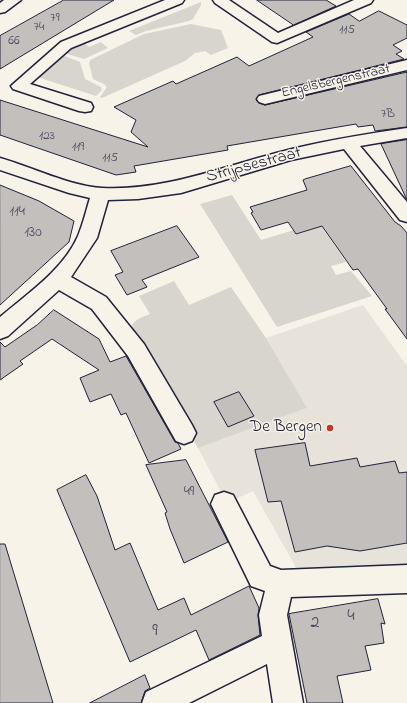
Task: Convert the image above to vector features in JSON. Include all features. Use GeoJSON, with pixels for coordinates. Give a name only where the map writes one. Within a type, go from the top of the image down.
{"type":"FeatureCollection","features":[{"type":"Feature","properties":{"kind":"street"},"geometry":{"type":"LineString","coordinates":[[0,9],[14,0]]}},
{"type":"Feature","properties":{"kind":"street"},"geometry":{"type":"LineString","coordinates":[[85,107],[19,86],[66,45],[177,0]]}},
{"type":"Feature","properties":{"kind":"street"},"geometry":{"type":"LineString","coordinates":[[220,0],[277,39],[366,0]]}},
{"type":"Feature","properties":{"kind":"street","name":"Engelsbergenstraat"},"geometry":{"type":"LineString","coordinates":[[265,99],[407,65]]}},
{"type":"Feature","properties":{"kind":"street","name":"Strijpsestraat"},"geometry":{"type":"LineString","coordinates":[[0,164],[64,186],[101,194],[138,193],[181,186],[289,155],[349,142],[407,133]]}},
{"type":"Feature","properties":{"kind":"street"},"geometry":{"type":"LineString","coordinates":[[349,142],[355,152],[407,215]]}},
{"type":"Feature","properties":{"kind":"street"},"geometry":{"type":"LineString","coordinates":[[0,330],[58,279],[70,265],[87,238],[101,194]]}},
{"type":"Feature","properties":{"kind":"street"},"geometry":{"type":"LineString","coordinates":[[58,279],[99,303],[136,350],[184,433]]}},
{"type":"Feature","properties":{"kind":"street"},"geometry":{"type":"LineString","coordinates":[[224,504],[261,576],[281,584],[407,579]]}},
{"type":"Feature","properties":{"kind":"street"},"geometry":{"type":"LineString","coordinates":[[281,584],[273,614],[288,703]]}},
{"type":"Feature","properties":{"kind":"street"},"geometry":{"type":"LineString","coordinates":[[157,703],[277,644]]}},
{"type":"Feature","properties":{"kind":"shaded area"},"geometry":{"type":"Polygon","coordinates":[[[201,2],[201,5],[193,19],[189,21],[146,31],[136,35],[129,31],[201,2]]]}},
{"type":"Feature","properties":{"kind":"shaded area"},"geometry":{"type":"Polygon","coordinates":[[[191,24],[221,30],[228,48],[211,55],[205,51],[195,53],[185,61],[102,98],[100,97],[107,87],[93,79],[89,63],[90,60],[144,34],[191,24]]]}},
{"type":"Feature","properties":{"kind":"shaded area"},"geometry":{"type":"Polygon","coordinates":[[[82,41],[89,47],[101,42],[108,48],[84,59],[64,53],[69,48],[82,41]]]}},
{"type":"Feature","properties":{"kind":"shaded area"},"geometry":{"type":"Polygon","coordinates":[[[62,55],[80,62],[85,79],[101,87],[102,90],[96,96],[37,77],[62,55]]]}},
{"type":"Feature","properties":{"kind":"shaded area"},"geometry":{"type":"Polygon","coordinates":[[[232,195],[261,240],[294,230],[296,234],[305,231],[317,220],[346,262],[331,266],[336,275],[351,271],[372,296],[277,327],[200,204],[232,195]]]}},
{"type":"Feature","properties":{"kind":"shaded area"},"geometry":{"type":"Polygon","coordinates":[[[174,281],[189,305],[231,287],[266,338],[307,408],[198,448],[130,331],[135,322],[150,314],[139,296],[174,281]]]}},
{"type":"Feature","properties":{"kind":"shaded area","name":"De Bergen"},"geometry":{"type":"Polygon","coordinates":[[[363,305],[407,366],[407,566],[299,573],[253,491],[227,503],[198,448],[307,408],[266,338],[363,305]]]}},
{"type":"Feature","properties":{"kind":"building"},"geometry":{"type":"Polygon","coordinates":[[[64,0],[114,0],[0,69],[0,36],[64,0]]]}},
{"type":"Feature","properties":{"kind":"building"},"geometry":{"type":"Polygon","coordinates":[[[257,0],[326,0],[336,6],[294,25],[257,0]]]}},
{"type":"Feature","properties":{"kind":"building"},"geometry":{"type":"Polygon","coordinates":[[[379,11],[407,25],[407,38],[393,45],[402,51],[396,54],[404,59],[259,95],[256,100],[265,105],[407,72],[407,127],[375,131],[373,125],[358,127],[356,124],[227,146],[228,150],[134,166],[136,172],[116,175],[0,135],[0,100],[148,147],[131,132],[136,120],[114,107],[173,81],[176,84],[237,57],[249,66],[313,37],[306,32],[349,14],[359,21],[379,11]]]}},
{"type":"Feature","properties":{"kind":"building"},"geometry":{"type":"Polygon","coordinates":[[[407,140],[407,200],[381,144],[407,140]]]}},
{"type":"Feature","properties":{"kind":"building"},"geometry":{"type":"Polygon","coordinates":[[[351,166],[395,222],[407,233],[407,339],[358,269],[353,270],[322,226],[296,234],[288,222],[261,230],[251,213],[253,212],[250,207],[307,190],[303,180],[305,179],[351,166]]]}},
{"type":"Feature","properties":{"kind":"building"},"geometry":{"type":"Polygon","coordinates":[[[0,185],[39,201],[74,221],[69,242],[0,305],[0,185]]]}},
{"type":"Feature","properties":{"kind":"building"},"geometry":{"type":"Polygon","coordinates":[[[177,226],[199,257],[142,280],[147,287],[127,295],[115,275],[123,272],[111,251],[177,226]]]}},
{"type":"Feature","properties":{"kind":"building"},"geometry":{"type":"Polygon","coordinates":[[[54,310],[99,339],[110,362],[126,356],[175,442],[178,443],[181,449],[149,463],[126,413],[121,415],[111,394],[90,402],[80,378],[99,370],[52,339],[20,361],[23,364],[0,380],[0,342],[5,347],[37,325],[54,310]]]}},
{"type":"Feature","properties":{"kind":"building"},"geometry":{"type":"Polygon","coordinates":[[[239,392],[254,416],[228,427],[214,402],[239,392]]]}},
{"type":"Feature","properties":{"kind":"building"},"geometry":{"type":"Polygon","coordinates":[[[305,443],[310,466],[357,458],[360,467],[395,461],[399,473],[407,472],[407,543],[360,551],[327,546],[295,552],[281,501],[268,502],[255,450],[305,443]]]}},
{"type":"Feature","properties":{"kind":"building"},"geometry":{"type":"Polygon","coordinates":[[[186,460],[228,542],[184,563],[170,529],[165,513],[167,512],[146,465],[186,460]]]}},
{"type":"Feature","properties":{"kind":"building"},"geometry":{"type":"Polygon","coordinates":[[[86,475],[97,496],[115,550],[130,543],[158,610],[184,598],[191,615],[249,586],[259,608],[258,615],[260,635],[209,660],[196,630],[130,662],[57,490],[86,475]]]}},
{"type":"Feature","properties":{"kind":"building"},"geometry":{"type":"Polygon","coordinates":[[[0,544],[5,544],[53,703],[0,703],[0,544]]]}},
{"type":"Feature","properties":{"kind":"building"},"geometry":{"type":"Polygon","coordinates":[[[378,599],[385,624],[381,623],[384,643],[365,646],[371,670],[337,676],[343,703],[307,703],[289,614],[378,599]]]}},
{"type":"Feature","properties":{"kind":"building"},"geometry":{"type":"Polygon","coordinates":[[[145,675],[150,688],[145,691],[141,703],[90,703],[145,675]]]}},
{"type":"Feature","properties":{"kind":"place","name":"De Bergen"},"geometry":{"type":"Point","coordinates":[330,428]}}]}
